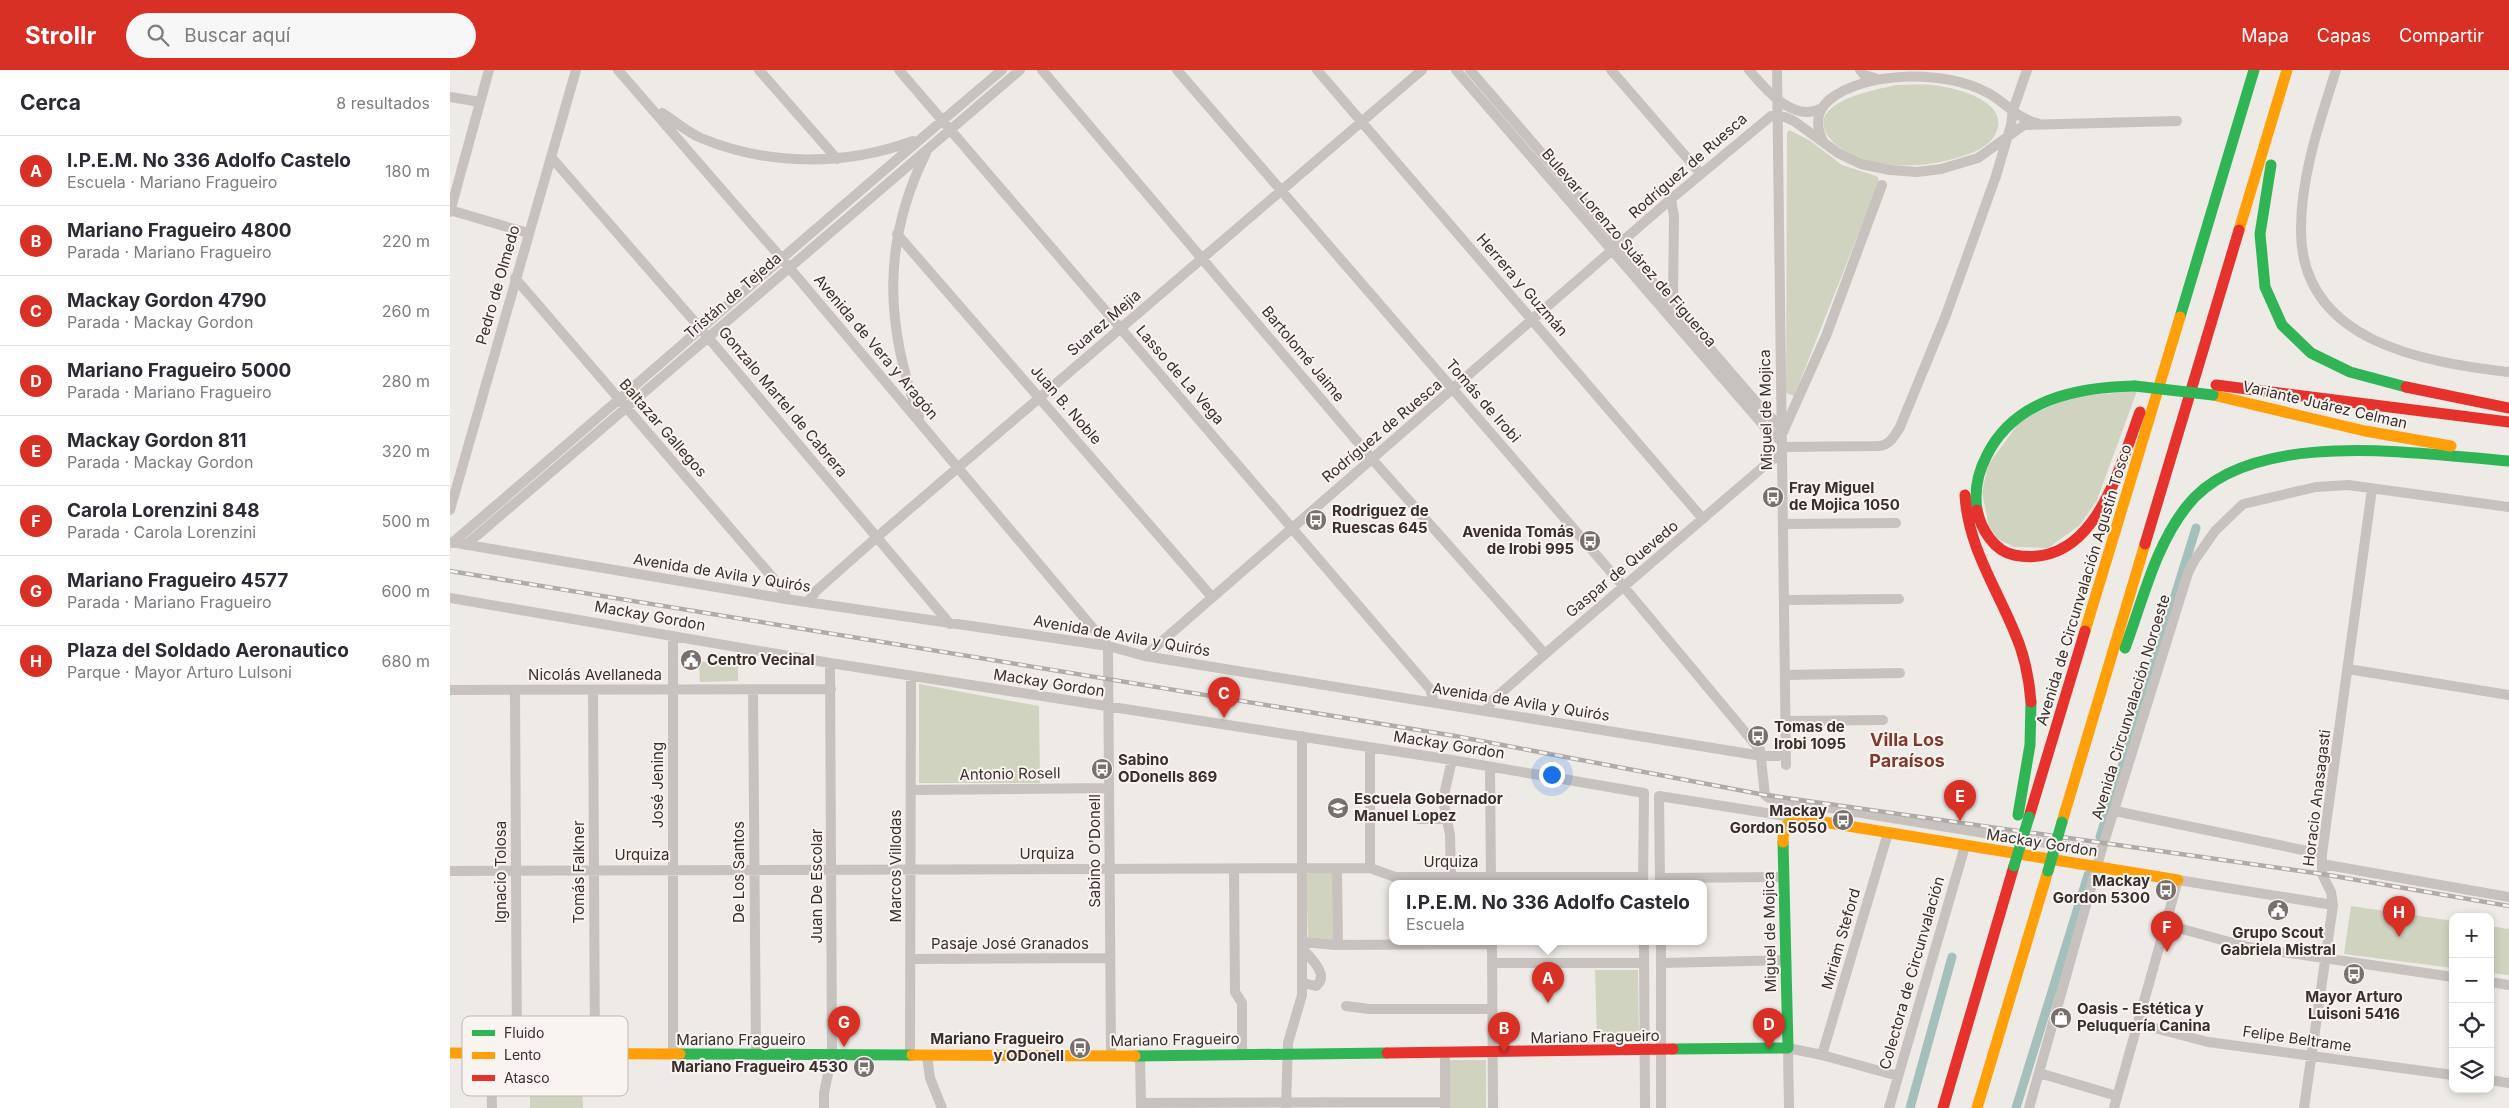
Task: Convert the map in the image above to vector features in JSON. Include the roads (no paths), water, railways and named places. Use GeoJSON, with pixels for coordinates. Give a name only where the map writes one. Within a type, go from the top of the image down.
{"type":"FeatureCollection","features":[{"type":"Feature","properties":{"kind":"main road","name":"Avenida de Circunvalación Agustín Tosco"},"geometry":{"type":"LineString","coordinates":[[1943,1108],[1972,1011],[2024,816],[2175,336],[2254,70]]}},
{"type":"Feature","properties":{"kind":"main road"},"geometry":{"type":"LineString","coordinates":[[1978,1108],[2287,70]]}},
{"type":"Feature","properties":{"kind":"main road"},"geometry":{"type":"LineString","coordinates":[[2298,70],[2275,146],[2260,223],[2259,251],[2262,279],[2269,302],[2278,319],[2289,334],[2308,352],[2356,375],[2392,385],[2509,408]]}},
{"type":"Feature","properties":{"kind":"main road"},"geometry":{"type":"LineString","coordinates":[[2137,380],[2087,388],[2056,396],[2025,412],[2005,428],[1988,452],[1978,482],[1977,513],[1980,522],[1992,540],[2008,552],[2018,556],[2038,557],[2056,553],[2066,548],[2090,526],[2106,498],[2158,361],[2175,336]]}},
{"type":"Feature","properties":{"kind":"main road"},"geometry":{"type":"LineString","coordinates":[[2074,380],[2137,380]]}},
{"type":"Feature","properties":{"kind":"main road","name":"Variante Juárez Celman"},"geometry":{"type":"LineString","coordinates":[[2137,380],[2509,422]]}},
{"type":"Feature","properties":{"kind":"main road","name":"Variante Juárez Celman"},"geometry":{"type":"LineString","coordinates":[[2214,390],[2373,432],[2509,454]]}},
{"type":"Feature","properties":{"kind":"main road"},"geometry":{"type":"LineString","coordinates":[[1986,434],[1967,480],[1965,505],[1967,528],[1975,551],[2015,633],[2026,667],[2032,698],[2033,724],[2024,816]]}},
{"type":"Feature","properties":{"kind":"main road"},"geometry":{"type":"LineString","coordinates":[[2097,705],[2119,666],[2159,557],[2174,526],[2195,496],[2222,474],[2245,464],[2268,458],[2315,453],[2420,455],[2509,461]]}},
{"type":"Feature","properties":{"kind":"main road","name":"Mackay Gordon"},"geometry":{"type":"LineString","coordinates":[[1787,817],[2178,880]]}},
{"type":"Feature","properties":{"kind":"main road","name":"Miguel de Mojica"},"geometry":{"type":"LineString","coordinates":[[1787,817],[1783,831],[1788,1048]]}},
{"type":"Feature","properties":{"kind":"main road","name":"Mariano Fragueiro"},"geometry":{"type":"LineString","coordinates":[[628,1055],[1111,1056],[1645,1052],[1788,1048]]}},
{"type":"Feature","properties":{"kind":"street"},"geometry":{"type":"LineString","coordinates":[[489,70],[480,102],[454,175],[450,211],[528,233]]}},
{"type":"Feature","properties":{"kind":"street","name":"Pedro de Olmedo"},"geometry":{"type":"LineString","coordinates":[[450,510],[576,70]]}},
{"type":"Feature","properties":{"kind":"street","name":"Avenida de Vera y Aragón"},"geometry":{"type":"LineString","coordinates":[[618,70],[785,263],[1108,646]]}},
{"type":"Feature","properties":{"kind":"street"},"geometry":{"type":"LineString","coordinates":[[759,70],[837,159]]}},
{"type":"Feature","properties":{"kind":"street","name":"Lasso de La Vega"},"geometry":{"type":"LineString","coordinates":[[899,70],[1430,688],[1434,702]]}},
{"type":"Feature","properties":{"kind":"street","name":"Tristán de Tejeda"},"geometry":{"type":"LineString","coordinates":[[466,545],[623,404],[785,263],[918,139],[1002,70]]}},
{"type":"Feature","properties":{"kind":"street","name":"Tristán de Tejeda"},"geometry":{"type":"LineString","coordinates":[[785,263],[929,148],[1020,70]]}},
{"type":"Feature","properties":{"kind":"street","name":"Bartolomé Jaime"},"geometry":{"type":"LineString","coordinates":[[1042,70],[1372,459],[1545,654]]}},
{"type":"Feature","properties":{"kind":"street","name":"Tomás de Irobi"},"geometry":{"type":"LineString","coordinates":[[1177,70],[1624,587],[1760,750],[1762,756]]}},
{"type":"Feature","properties":{"kind":"street","name":"Herrera y Guzmán"},"geometry":{"type":"LineString","coordinates":[[1317,70],[1703,519]]}},
{"type":"Feature","properties":{"kind":"street","name":"Suarez Mejia"},"geometry":{"type":"LineString","coordinates":[[808,602],[816,591],[878,537],[1422,70]]}},
{"type":"Feature","properties":{"kind":"street","name":"Bulevar Lorenzo Suárez de Figueroa"},"geometry":{"type":"LineString","coordinates":[[1456,70],[1764,426],[1782,441]]}},
{"type":"Feature","properties":{"kind":"street","name":"Bulevar Lorenzo Suárez de Figueroa"},"geometry":{"type":"LineString","coordinates":[[1470,70],[1672,302],[1763,410],[1782,441]]}},
{"type":"Feature","properties":{"kind":"street"},"geometry":{"type":"LineString","coordinates":[[1610,70],[1702,174]]}},
{"type":"Feature","properties":{"kind":"street"},"geometry":{"type":"LineString","coordinates":[[1749,70],[1777,99],[1799,111],[1812,112],[1822,108]]}},
{"type":"Feature","properties":{"kind":"street","name":"Miguel de Mojica"},"geometry":{"type":"LineString","coordinates":[[1777,70],[1786,765]]}},
{"type":"Feature","properties":{"kind":"street"},"geometry":{"type":"LineString","coordinates":[[1848,88],[1859,70],[1864,75],[1878,78]]}},
{"type":"Feature","properties":{"kind":"street"},"geometry":{"type":"LineString","coordinates":[[1924,70],[1933,76]]}},
{"type":"Feature","properties":{"kind":"street"},"geometry":{"type":"LineString","coordinates":[[1901,171],[1889,176],[1882,185],[1826,336],[1782,441],[1884,446],[1900,427],[1946,315],[1996,176],[2011,125],[2013,110],[2021,93],[2027,70]]}},
{"type":"Feature","properties":{"kind":"street"},"geometry":{"type":"LineString","coordinates":[[2336,70],[2316,133],[2304,196],[2301,230],[2310,277],[2320,297],[2336,315],[2358,332],[2390,348],[2440,362],[2509,372]]}},
{"type":"Feature","properties":{"kind":"street"},"geometry":{"type":"LineString","coordinates":[[1824,142],[1817,124],[1822,108],[1829,99],[1848,88],[1878,78],[1912,73],[1972,85],[2030,121],[2040,123]]}},
{"type":"Feature","properties":{"kind":"street"},"geometry":{"type":"LineString","coordinates":[[1999,100],[2012,100],[2021,93]]}},
{"type":"Feature","properties":{"kind":"street"},"geometry":{"type":"LineString","coordinates":[[450,97],[480,102]]}},
{"type":"Feature","properties":{"kind":"street"},"geometry":{"type":"LineString","coordinates":[[647,102],[684,129],[700,137],[742,150],[806,160],[837,159],[874,154],[918,139]]}},
{"type":"Feature","properties":{"kind":"street"},"geometry":{"type":"LineString","coordinates":[[1777,116],[1794,121],[1838,153],[1872,167],[1901,171],[1942,169],[1978,158],[2024,125],[2040,123],[2177,121]]}},
{"type":"Feature","properties":{"kind":"street","name":"Rodríguez de Ruesca"},"geometry":{"type":"LineString","coordinates":[[1145,656],[1671,200],[1766,119],[1777,116]]}},
{"type":"Feature","properties":{"kind":"street"},"geometry":{"type":"LineString","coordinates":[[922,425],[902,368],[898,346],[893,280],[897,234],[914,179],[929,148]]}},
{"type":"Feature","properties":{"kind":"street","name":"Gonzalo Martel de Cabrera"},"geometry":{"type":"LineString","coordinates":[[551,156],[705,333],[950,624]]}},
{"type":"Feature","properties":{"kind":"street"},"geometry":{"type":"LineString","coordinates":[[1978,158],[1990,161],[1994,166],[1996,176]]}},
{"type":"Feature","properties":{"kind":"street"},"geometry":{"type":"LineString","coordinates":[[1872,167],[1881,177],[1882,185]]}},
{"type":"Feature","properties":{"kind":"street"},"geometry":{"type":"LineString","coordinates":[[1663,310],[1672,302],[1674,216],[1671,200]]}},
{"type":"Feature","properties":{"kind":"street","name":"Juan B. Noble"},"geometry":{"type":"LineString","coordinates":[[897,234],[1212,597]]}},
{"type":"Feature","properties":{"kind":"street","name":"Baltazar Gallegos"},"geometry":{"type":"LineString","coordinates":[[516,278],[786,592],[786,599]]}},
{"type":"Feature","properties":{"kind":"street","name":"Tristán de Tejeda"},"geometry":{"type":"LineString","coordinates":[[451,542],[623,404]]}},
{"type":"Feature","properties":{"kind":"street","name":"Gaspar de Quevedo"},"geometry":{"type":"LineString","coordinates":[[1486,711],[1493,700],[1545,654],[1770,461],[1782,441]]}},
{"type":"Feature","properties":{"kind":"street","name":"Avenida Circunvalación Noroeste"},"geometry":{"type":"LineString","coordinates":[[2029,1108],[2101,852],[2188,573],[2215,531],[2243,504],[2316,487],[2348,485],[2372,489]]}},
{"type":"Feature","properties":{"kind":"street"},"geometry":{"type":"LineString","coordinates":[[2372,489],[2509,507]]}},
{"type":"Feature","properties":{"kind":"street","name":"Horacio Anasagasti"},"geometry":{"type":"LineString","coordinates":[[2304,1108],[2333,905],[2331,892],[2322,874],[2322,859],[2372,489]]}},
{"type":"Feature","properties":{"kind":"street"},"geometry":{"type":"LineString","coordinates":[[1783,524],[1896,523]]}},
{"type":"Feature","properties":{"kind":"street","name":"Avenida de Avila y Quirós"},"geometry":{"type":"LineString","coordinates":[[451,542],[786,599],[1108,646],[1145,656],[1762,756],[1778,756],[1786,749]]}},
{"type":"Feature","properties":{"kind":"street","name":"Mackay Gordon"},"geometry":{"type":"LineString","coordinates":[[450,598],[830,663],[1108,708],[1302,736],[1644,793],[1643,880]]}},
{"type":"Feature","properties":{"kind":"street"},"geometry":{"type":"LineString","coordinates":[[1784,600],[1899,599]]}},
{"type":"Feature","properties":{"kind":"street","name":"José Jening"},"geometry":{"type":"LineString","coordinates":[[673,636],[673,1055]]}},
{"type":"Feature","properties":{"kind":"street","name":"Sabino O'Donell"},"geometry":{"type":"LineString","coordinates":[[1108,646],[1111,1056]]}},
{"type":"Feature","properties":{"kind":"street","name":"Juan De Escolar"},"geometry":{"type":"LineString","coordinates":[[824,1108],[824,1093],[832,1056],[830,663]]}},
{"type":"Feature","properties":{"kind":"street"},"geometry":{"type":"LineString","coordinates":[[2348,670],[2509,695]]}},
{"type":"Feature","properties":{"kind":"street"},"geometry":{"type":"LineString","coordinates":[[1785,675],[1900,673]]}},
{"type":"Feature","properties":{"kind":"street","name":"Marcos Villodas"},"geometry":{"type":"LineString","coordinates":[[910,1056],[911,676]]}},
{"type":"Feature","properties":{"kind":"street","name":"Nicolás Avellaneda"},"geometry":{"type":"LineString","coordinates":[[450,690],[831,689]]}},
{"type":"Feature","properties":{"kind":"street","name":"Ignacio Tolosa"},"geometry":{"type":"LineString","coordinates":[[515,690],[517,1016]]}},
{"type":"Feature","properties":{"kind":"street","name":"Tomás Falkner"},"geometry":{"type":"LineString","coordinates":[[593,690],[595,1016]]}},
{"type":"Feature","properties":{"kind":"street","name":"De Los Santos"},"geometry":{"type":"LineString","coordinates":[[753,690],[756,1055]]}},
{"type":"Feature","properties":{"kind":"street"},"geometry":{"type":"LineString","coordinates":[[1785,721],[1882,720]]}},
{"type":"Feature","properties":{"kind":"street"},"geometry":{"type":"LineString","coordinates":[[1286,1104],[1287,1054],[1302,995],[1303,982],[1302,736]]}},
{"type":"Feature","properties":{"kind":"street"},"geometry":{"type":"LineString","coordinates":[[1370,748],[1370,868]]}},
{"type":"Feature","properties":{"kind":"street"},"geometry":{"type":"LineString","coordinates":[[1762,756],[1765,795],[1769,798],[2101,852]]}},
{"type":"Feature","properties":{"kind":"street"},"geometry":{"type":"LineString","coordinates":[[1450,877],[1448,820],[1443,799],[1452,760]]}},
{"type":"Feature","properties":{"kind":"street"},"geometry":{"type":"LineString","coordinates":[[1490,767],[1491,880]]}},
{"type":"Feature","properties":{"kind":"street","name":"Antonio Rosell"},"geometry":{"type":"LineString","coordinates":[[911,790],[1109,788]]}},
{"type":"Feature","properties":{"kind":"street","name":"Mackay Gordon"},"geometry":{"type":"LineString","coordinates":[[1660,880],[1659,796],[1787,817]]}},
{"type":"Feature","properties":{"kind":"street"},"geometry":{"type":"LineString","coordinates":[[1783,800],[1787,817]]}},
{"type":"Feature","properties":{"kind":"street"},"geometry":{"type":"LineString","coordinates":[[2114,811],[2322,859],[2509,897]]}},
{"type":"Feature","properties":{"kind":"street"},"geometry":{"type":"LineString","coordinates":[[1419,819],[1448,820]]}},
{"type":"Feature","properties":{"kind":"street","name":"Miriam Steford"},"geometry":{"type":"LineString","coordinates":[[1822,1055],[1888,833]]}},
{"type":"Feature","properties":{"kind":"street","name":"Colectora de Circunvalación"},"geometry":{"type":"LineString","coordinates":[[1889,1108],[1964,846]]}},
{"type":"Feature","properties":{"kind":"street","name":"Urquiza"},"geometry":{"type":"LineString","coordinates":[[450,871],[1370,868],[1395,876],[1450,877],[1481,880]]}},
{"type":"Feature","properties":{"kind":"street"},"geometry":{"type":"LineString","coordinates":[[1234,869],[1235,992],[1242,1003],[1242,1054]]}},
{"type":"Feature","properties":{"kind":"street"},"geometry":{"type":"LineString","coordinates":[[1337,869],[1338,944]]}},
{"type":"Feature","properties":{"kind":"street"},"geometry":{"type":"LineString","coordinates":[[1691,880],[1784,877]]}},
{"type":"Feature","properties":{"kind":"street"},"geometry":{"type":"LineString","coordinates":[[2114,1108],[2167,925],[2178,880]]}},
{"type":"Feature","properties":{"kind":"street","name":"Mackay Gordon"},"geometry":{"type":"LineString","coordinates":[[2178,880],[2333,905]]}},
{"type":"Feature","properties":{"kind":"street"},"geometry":{"type":"LineString","coordinates":[[2167,925],[2248,947],[2449,976]]}},
{"type":"Feature","properties":{"kind":"street"},"geometry":{"type":"LineString","coordinates":[[1303,946],[1389,944]]}},
{"type":"Feature","properties":{"kind":"street"},"geometry":{"type":"LineString","coordinates":[[1492,945],[1493,1108]]}},
{"type":"Feature","properties":{"kind":"street"},"geometry":{"type":"LineString","coordinates":[[1644,945],[1645,1108]]}},
{"type":"Feature","properties":{"kind":"street"},"geometry":{"type":"LineString","coordinates":[[1661,945],[1661,1108]]}},
{"type":"Feature","properties":{"kind":"street"},"geometry":{"type":"LineString","coordinates":[[1303,946],[1321,971],[1320,983],[1316,986],[1303,982]]}},
{"type":"Feature","properties":{"kind":"street","name":"Pasaje José Granados"},"geometry":{"type":"LineString","coordinates":[[911,959],[1110,958]]}},
{"type":"Feature","properties":{"kind":"street"},"geometry":{"type":"LineString","coordinates":[[1661,962],[1786,960]]}},
{"type":"Feature","properties":{"kind":"street"},"geometry":{"type":"LineString","coordinates":[[1492,963],[1644,963]]}},
{"type":"Feature","properties":{"kind":"street"},"geometry":{"type":"LineString","coordinates":[[2494,983],[2509,985]]}},
{"type":"Feature","properties":{"kind":"street"},"geometry":{"type":"LineString","coordinates":[[1346,1006],[1369,1009],[1492,1009]]}},
{"type":"Feature","properties":{"kind":"street","name":"Felipe Beltrame"},"geometry":{"type":"LineString","coordinates":[[2139,1024],[2208,1042],[2449,1074]]}},
{"type":"Feature","properties":{"kind":"street"},"geometry":{"type":"LineString","coordinates":[[1788,1048],[1789,1108]]}},
{"type":"Feature","properties":{"kind":"street","name":"Mariano Fragueiro"},"geometry":{"type":"LineString","coordinates":[[1788,1048],[1822,1055],[1898,1076]]}},
{"type":"Feature","properties":{"kind":"street"},"geometry":{"type":"LineString","coordinates":[[1140,1055],[1141,1105],[1445,1105],[1445,1053]]}},
{"type":"Feature","properties":{"kind":"street"},"geometry":{"type":"LineString","coordinates":[[927,1056],[930,1078],[942,1108]]}},
{"type":"Feature","properties":{"kind":"street"},"geometry":{"type":"LineString","coordinates":[[2039,1073],[2117,1096]]}},
{"type":"Feature","properties":{"kind":"street"},"geometry":{"type":"LineString","coordinates":[[2494,1081],[2509,1083]]}},
{"type":"Feature","properties":{"kind":"waterway"},"geometry":{"type":"LineString","coordinates":[[2100,837],[2196,528]]}},
{"type":"Feature","properties":{"kind":"waterway"},"geometry":{"type":"LineString","coordinates":[[2016,1108],[2088,875]]}},
{"type":"Feature","properties":{"kind":"waterway"},"geometry":{"type":"LineString","coordinates":[[1910,1108],[1952,957]]}},
{"type":"Feature","properties":{"kind":"railway"},"geometry":{"type":"LineString","coordinates":[[450,571],[1455,736],[1765,795],[2322,874],[2509,906]]}},
{"type":"Feature","properties":{"kind":"place","name":"Fray Miguel de Mojica 1050"},"geometry":{"type":"Point","coordinates":[1773,497]}},
{"type":"Feature","properties":{"kind":"place","name":"Rodriguez de Ruescas 645"},"geometry":{"type":"Point","coordinates":[1316,520]}},
{"type":"Feature","properties":{"kind":"place","name":"Avenida Tomás de Irobi 995"},"geometry":{"type":"Point","coordinates":[1590,541]}},
{"type":"Feature","properties":{"kind":"place","name":"Centro Vecinal"},"geometry":{"type":"Point","coordinates":[691,660]}},
{"type":"Feature","properties":{"kind":"place","name":"Mackay Gordon 4790"},"geometry":{"type":"Point","coordinates":[1224,718]}},
{"type":"Feature","properties":{"kind":"place","name":"Tomas de Irobi 1095"},"geometry":{"type":"Point","coordinates":[1758,736]}},
{"type":"Feature","properties":{"kind":"place","name":"Sabino ODonells 869"},"geometry":{"type":"Point","coordinates":[1102,769]}},
{"type":"Feature","properties":{"kind":"place","name":"Escuela Gobernador Manuel Lopez"},"geometry":{"type":"Point","coordinates":[1338,808]}},
{"type":"Feature","properties":{"kind":"place","name":"Mackay Gordon 5050"},"geometry":{"type":"Point","coordinates":[1843,820]}},
{"type":"Feature","properties":{"kind":"place","name":"Mackay Gordon 811"},"geometry":{"type":"Point","coordinates":[1960,821]}},
{"type":"Feature","properties":{"kind":"place","name":"Mackay Gordon 5300"},"geometry":{"type":"Point","coordinates":[2166,890]}},
{"type":"Feature","properties":{"kind":"place","name":"Grupo Scout Gabriela Mistral"},"geometry":{"type":"Point","coordinates":[2278,910]}},
{"type":"Feature","properties":{"kind":"place","name":"Plaza del Soldado Aeronautico"},"geometry":{"type":"Point","coordinates":[2399,937]}},
{"type":"Feature","properties":{"kind":"place","name":"Carola Lorenzini 848"},"geometry":{"type":"Point","coordinates":[2167,952]}},
{"type":"Feature","properties":{"kind":"place","name":"Mayor Arturo Luisoni 5416"},"geometry":{"type":"Point","coordinates":[2354,974]}},
{"type":"Feature","properties":{"kind":"place","name":"I.P.E.M. No 336 Adolfo Castelo"},"geometry":{"type":"Point","coordinates":[1548,1003]}},
{"type":"Feature","properties":{"kind":"place","name":"Oasis - Estética y Peluquería Canina"},"geometry":{"type":"Point","coordinates":[2061,1018]}},
{"type":"Feature","properties":{"kind":"place","name":"Mariano Fragueiro 4577"},"geometry":{"type":"Point","coordinates":[844,1047]}},
{"type":"Feature","properties":{"kind":"place","name":"Mariano Fragueiro y ODonell"},"geometry":{"type":"Point","coordinates":[1080,1048]}},
{"type":"Feature","properties":{"kind":"place","name":"Mariano Fragueiro 5000"},"geometry":{"type":"Point","coordinates":[1769,1049]}},
{"type":"Feature","properties":{"kind":"place","name":"Mariano Fragueiro 4800"},"geometry":{"type":"Point","coordinates":[1504,1053]}},
{"type":"Feature","properties":{"kind":"place","name":"Mariano Fragueiro 4530"},"geometry":{"type":"Point","coordinates":[864,1067]}},
{"type":"Feature","properties":{"kind":"district","name":"Villa Los Paraísos"},"geometry":{"type":"Point","coordinates":[1907,750]}}]}
